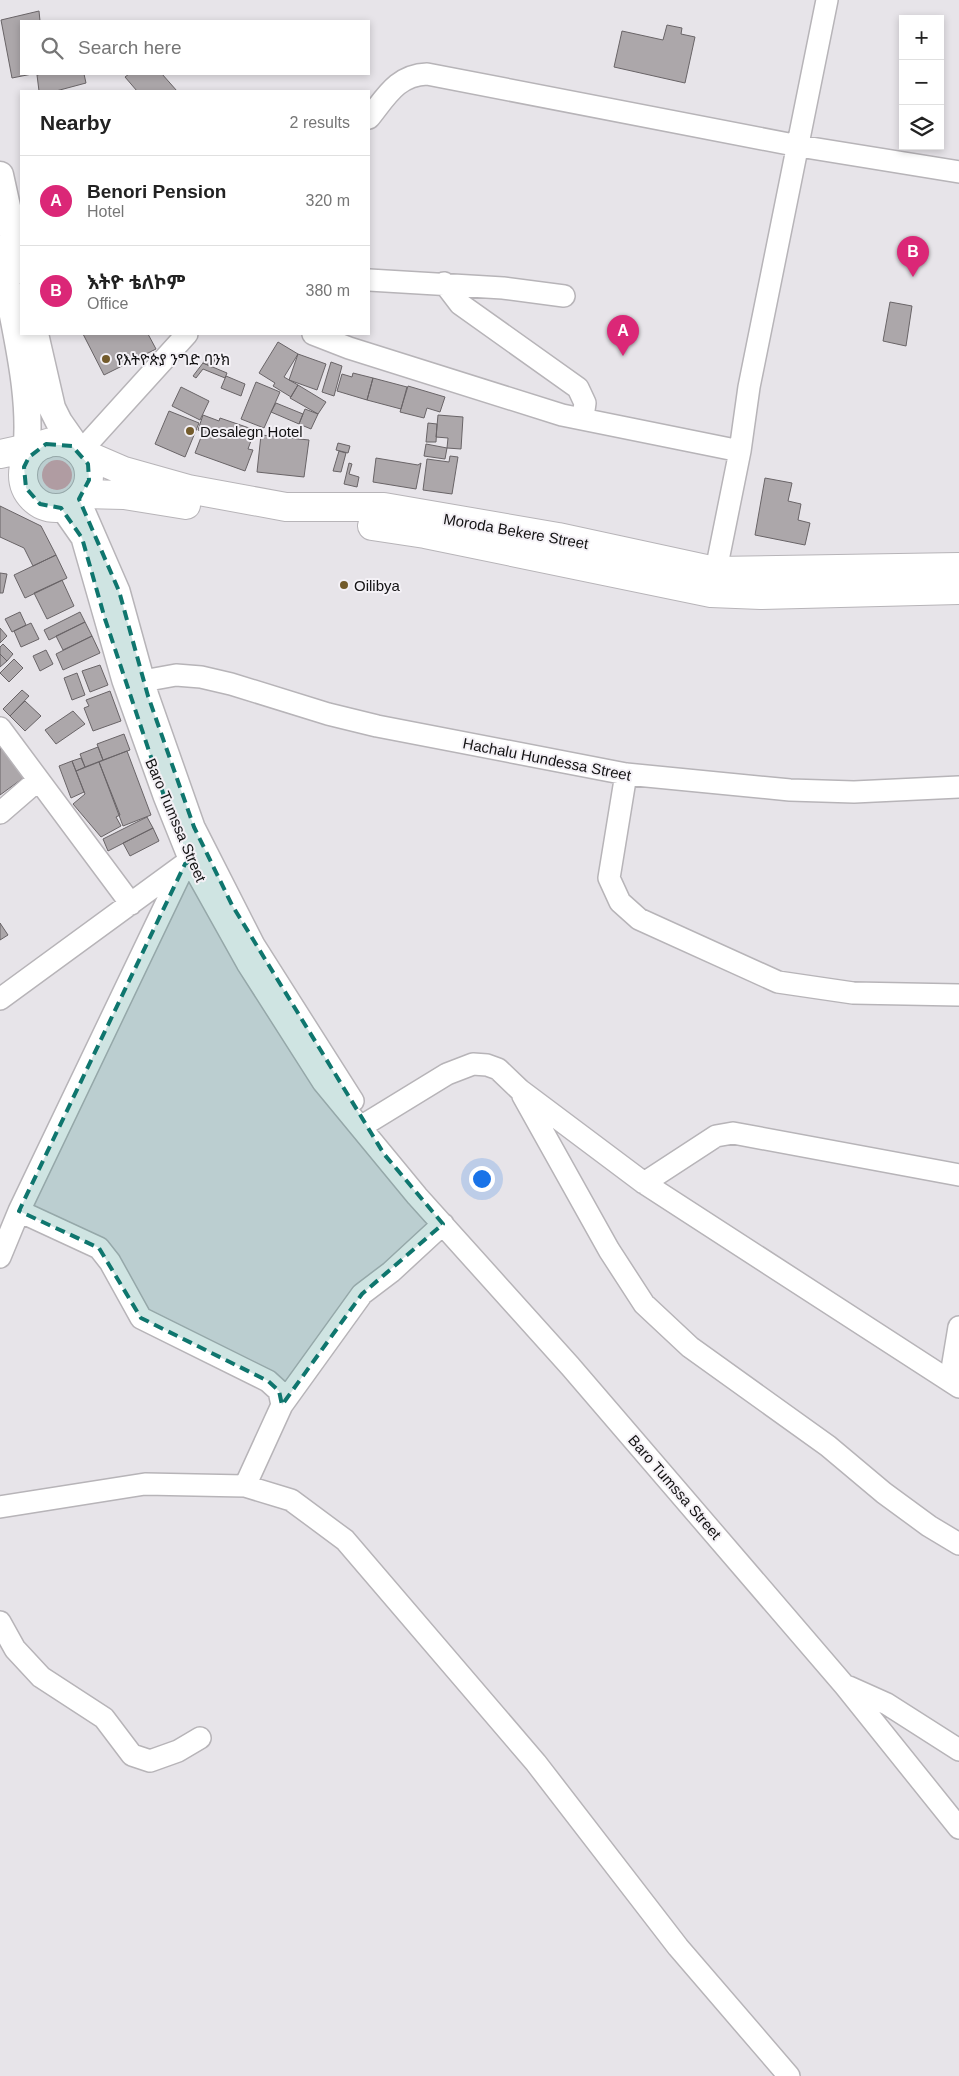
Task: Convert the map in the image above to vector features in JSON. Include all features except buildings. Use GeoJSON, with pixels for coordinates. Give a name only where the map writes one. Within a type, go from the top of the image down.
{"type":"FeatureCollection","features":[{"type":"Feature","properties":{"kind":"highway"},"geometry":{"type":"LineString","coordinates":[[0,454],[25,458],[64,443],[80,452],[88,464],[87,488],[74,500],[46,506],[32,497],[26,488],[25,458]]}},
{"type":"Feature","properties":{"kind":"highway","name":"Moroda Bekere Street"},"geometry":{"type":"LineString","coordinates":[[80,452],[124,471],[163,483],[286,515]]}},
{"type":"Feature","properties":{"kind":"highway","name":"Moroda Bekere Street"},"geometry":{"type":"LineString","coordinates":[[74,500],[124,495],[286,515],[383,517],[558,537],[761,596],[959,590]]}},
{"type":"Feature","properties":{"kind":"highway","name":"Moroda Bekere Street"},"geometry":{"type":"LineString","coordinates":[[713,582],[959,567]]}},
{"type":"Feature","properties":{"kind":"main road"},"geometry":{"type":"LineString","coordinates":[[0,175],[4,236],[16,312],[27,414],[25,458]]}},
{"type":"Feature","properties":{"kind":"main road"},"geometry":{"type":"LineString","coordinates":[[4,236],[20,271]]}},
{"type":"Feature","properties":{"kind":"main road"},"geometry":{"type":"LineString","coordinates":[[35,335],[52,408],[59,422],[80,452]]}},
{"type":"Feature","properties":{"kind":"street"},"geometry":{"type":"LineString","coordinates":[[713,582],[740,451],[749,387],[827,0]]}},
{"type":"Feature","properties":{"kind":"street"},"geometry":{"type":"LineString","coordinates":[[370,117],[404,78],[427,74],[799,146],[959,172]]}},
{"type":"Feature","properties":{"kind":"street"},"geometry":{"type":"LineString","coordinates":[[370,280],[444,283],[564,296]]}},
{"type":"Feature","properties":{"kind":"street"},"geometry":{"type":"LineString","coordinates":[[444,283],[460,304],[540,359],[578,388],[585,403],[583,417]]}},
{"type":"Feature","properties":{"kind":"street"},"geometry":{"type":"LineString","coordinates":[[80,452],[186,335]]}},
{"type":"Feature","properties":{"kind":"street"},"geometry":{"type":"LineString","coordinates":[[316,335],[349,348],[562,415],[583,417],[740,451]]}},
{"type":"Feature","properties":{"kind":"street","name":"Baro Tumssa Street"},"geometry":{"type":"LineString","coordinates":[[74,500],[119,591],[144,681],[176,778],[194,859],[254,945],[367,1123],[384,1154]]}},
{"type":"Feature","properties":{"kind":"street","name":"Baro Tumssa Street"},"geometry":{"type":"LineString","coordinates":[[74,500],[82,538],[123,681],[164,796],[247,963],[299,1047],[323,1082],[442,1224],[570,1366],[844,1686],[959,1828]]}},
{"type":"Feature","properties":{"kind":"street","name":"Hachalu Hundessa Street"},"geometry":{"type":"LineString","coordinates":[[144,681],[176,675],[201,677],[377,726],[626,774],[790,790],[854,792],[959,787]]}},
{"type":"Feature","properties":{"kind":"street"},"geometry":{"type":"LineString","coordinates":[[0,728],[131,904]]}},
{"type":"Feature","properties":{"kind":"street"},"geometry":{"type":"LineString","coordinates":[[626,774],[609,878],[620,902],[640,919],[778,982],[853,993],[959,995]]}},
{"type":"Feature","properties":{"kind":"street"},"geometry":{"type":"LineString","coordinates":[[0,813],[37,780]]}},
{"type":"Feature","properties":{"kind":"street"},"geometry":{"type":"LineString","coordinates":[[0,999],[194,859]]}},
{"type":"Feature","properties":{"kind":"street"},"geometry":{"type":"LineString","coordinates":[[0,1257],[19,1211],[194,859]]}},
{"type":"Feature","properties":{"kind":"street"},"geometry":{"type":"LineString","coordinates":[[367,1123],[447,1074],[473,1064],[487,1065],[498,1070],[520,1090],[644,1183],[954,1384],[959,1327]]}},
{"type":"Feature","properties":{"kind":"street"},"geometry":{"type":"LineString","coordinates":[[520,1090],[609,1250],[644,1304],[690,1347],[828,1446],[884,1494],[929,1526],[959,1544]]}},
{"type":"Feature","properties":{"kind":"street"},"geometry":{"type":"LineString","coordinates":[[644,1183],[716,1136],[733,1133],[959,1175]]}},
{"type":"Feature","properties":{"kind":"street"},"geometry":{"type":"LineString","coordinates":[[19,1211],[99,1248],[110,1262],[134,1309],[141,1318],[268,1381],[278,1391],[282,1405]]}},
{"type":"Feature","properties":{"kind":"street"},"geometry":{"type":"LineString","coordinates":[[245,1486],[282,1405],[362,1294],[391,1272],[442,1224]]}},
{"type":"Feature","properties":{"kind":"street"},"geometry":{"type":"LineString","coordinates":[[0,1507],[145,1484],[245,1486],[291,1500],[345,1540],[536,1763],[678,1947],[789,2076]]}},
{"type":"Feature","properties":{"kind":"street"},"geometry":{"type":"LineString","coordinates":[[0,1622],[15,1649],[41,1677],[104,1718],[132,1755],[150,1761],[178,1751],[200,1738]]}},
{"type":"Feature","properties":{"kind":"street"},"geometry":{"type":"LineString","coordinates":[[844,1686],[887,1704],[959,1750]]}},
{"type":"Feature","properties":{"kind":"highlighted area"},"geometry":{"type":"Polygon","coordinates":[[[46,444],[72,446],[88,464],[89,480],[79,499],[119,591],[148,696],[194,827],[232,905],[384,1154],[443,1224],[362,1294],[282,1405],[279,1391],[268,1381],[141,1318],[99,1248],[19,1211],[185,864],[190,861],[164,796],[105,619],[82,538],[61,508],[40,504],[26,488],[24,467],[29,457],[46,444]]]}},
{"type":"Feature","properties":{"kind":"shaded area"},"geometry":{"type":"Polygon","coordinates":[[[57,460],[68,464],[72,475],[68,486],[57,490],[46,486],[42,475],[46,464],[57,460]]]}},
{"type":"Feature","properties":{"kind":"place","name":"እትዮ ቴለኮም"},"geometry":{"type":"Point","coordinates":[913,277]}},
{"type":"Feature","properties":{"kind":"place","name":"Benori Pension"},"geometry":{"type":"Point","coordinates":[623,356]}},
{"type":"Feature","properties":{"kind":"place","name":"የእትዮጵያ ንግድ ባንክ"},"geometry":{"type":"Point","coordinates":[106,359]}},
{"type":"Feature","properties":{"kind":"place","name":"Desalegn Hotel"},"geometry":{"type":"Point","coordinates":[190,431]}},
{"type":"Feature","properties":{"kind":"place","name":"Oilibya"},"geometry":{"type":"Point","coordinates":[344,585]}}]}
